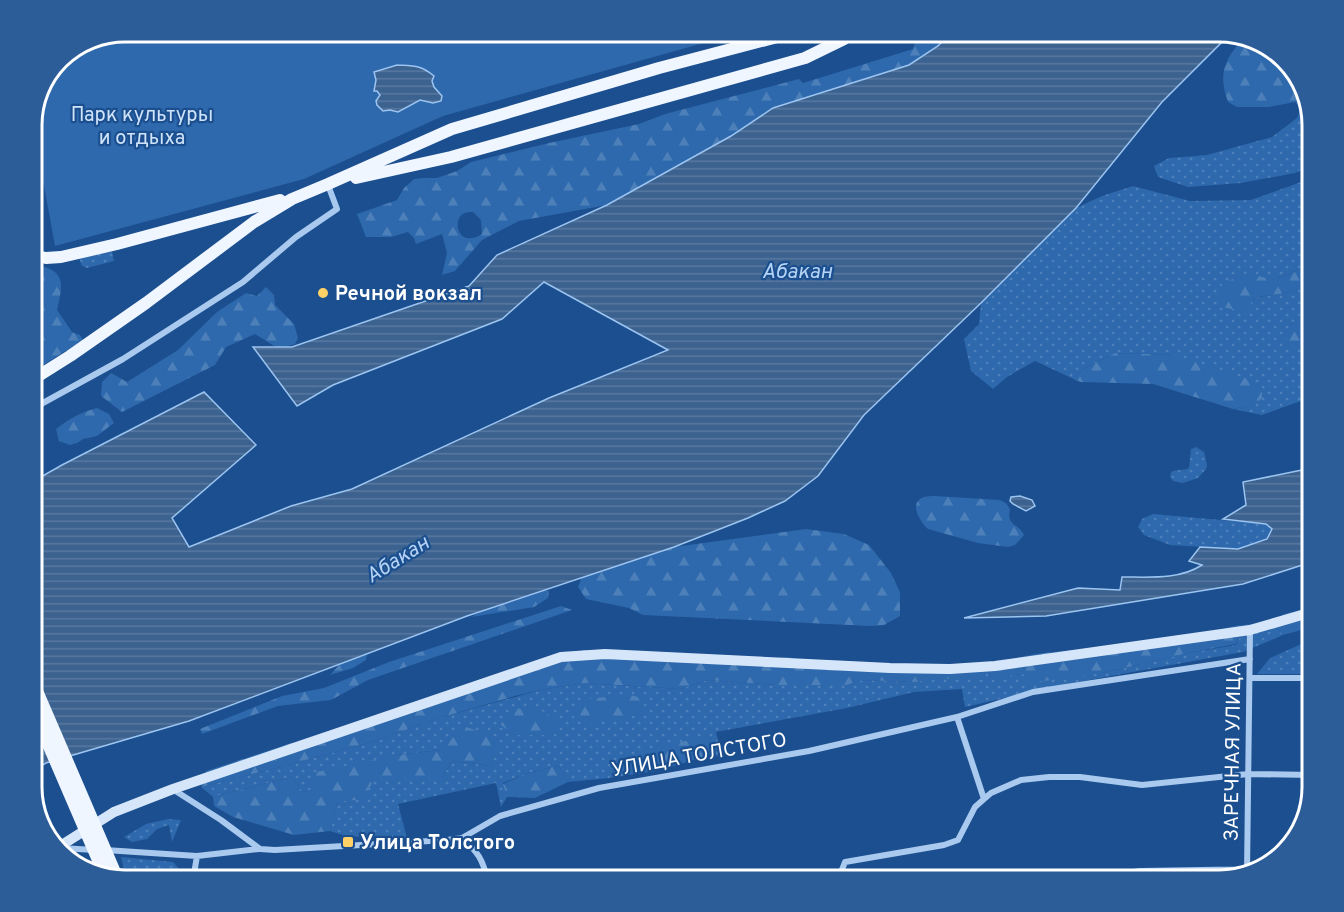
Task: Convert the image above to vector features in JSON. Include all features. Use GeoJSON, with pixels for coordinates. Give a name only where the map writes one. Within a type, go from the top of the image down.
{"type":"FeatureCollection","features":[{"type":"Feature","properties":{"kind":"main road"},"geometry":{"type":"LineString","coordinates":[[42,257],[61,257],[117,244],[304,193],[452,129],[659,68],[758,42]]}},
{"type":"Feature","properties":{"kind":"main road"},"geometry":{"type":"LineString","coordinates":[[328,184],[451,157],[805,58],[838,42]]}},
{"type":"Feature","properties":{"kind":"main road"},"geometry":{"type":"LineString","coordinates":[[42,374],[146,303],[260,218],[304,193]]}},
{"type":"Feature","properties":{"kind":"main road"},"geometry":{"type":"LineString","coordinates":[[42,702],[114,869]]}},
{"type":"Feature","properties":{"kind":"main road"},"geometry":{"type":"LineString","coordinates":[[42,730],[102,866]]}},
{"type":"Feature","properties":{"kind":"street"},"geometry":{"type":"LineString","coordinates":[[42,404],[123,359],[243,282],[296,237],[337,209],[328,184]]}},
{"type":"Feature","properties":{"kind":"street"},"geometry":{"type":"LineString","coordinates":[[65,844],[114,812],[173,789],[561,657],[605,654],[950,669],[995,666],[1250,630],[1302,615]]}},
{"type":"Feature","properties":{"kind":"street","name":"ЗАРЕЧНАЯ УЛИЦА"},"geometry":{"type":"LineString","coordinates":[[1247,865],[1250,630]]}},
{"type":"Feature","properties":{"kind":"street","name":"УЛИЦА ТОЛСТОГО"},"geometry":{"type":"LineString","coordinates":[[70,849],[197,856],[260,849],[275,850],[462,838],[500,816],[599,788],[809,751],[957,717],[1033,692],[1250,659]]}},
{"type":"Feature","properties":{"kind":"street"},"geometry":{"type":"LineString","coordinates":[[1250,678],[1302,678]]}},
{"type":"Feature","properties":{"kind":"street"},"geometry":{"type":"LineString","coordinates":[[957,717],[984,799]]}},
{"type":"Feature","properties":{"kind":"street"},"geometry":{"type":"LineString","coordinates":[[842,870],[845,862],[944,845],[958,840],[975,807],[991,793],[1021,780],[1080,777],[1142,785],[1248,774],[1302,775]]}},
{"type":"Feature","properties":{"kind":"street"},"geometry":{"type":"LineString","coordinates":[[173,789],[260,849]]}},
{"type":"Feature","properties":{"kind":"street"},"geometry":{"type":"LineString","coordinates":[[462,838],[476,850],[485,870]]}},
{"type":"Feature","properties":{"kind":"street"},"geometry":{"type":"LineString","coordinates":[[195,870],[197,856]]}},
{"type":"Feature","properties":{"kind":"green space","name":"Парк культуры и отдыха"},"geometry":{"type":"Polygon","coordinates":[[[125,42],[707,42],[443,116],[304,179],[55,246],[42,175],[42,119],[45,103],[59,74],[83,53],[98,46],[125,42]]]}},
{"type":"Feature","properties":{"kind":"green space"},"geometry":{"type":"Polygon","coordinates":[[[915,42],[942,42],[909,65],[773,108],[731,136],[607,205],[519,221],[482,240],[455,271],[442,275],[447,253],[442,234],[416,244],[408,232],[391,237],[366,237],[357,214],[397,200],[404,188],[414,179],[437,178],[457,171],[471,162],[639,124],[665,114],[799,79],[803,83],[913,49],[915,42]],[[473,212],[464,213],[460,217],[458,227],[463,236],[474,238],[482,234],[481,220],[473,212]]]}},
{"type":"Feature","properties":{"kind":"green space"},"geometry":{"type":"Polygon","coordinates":[[[1238,45],[1265,56],[1281,70],[1291,83],[1298,99],[1295,102],[1269,107],[1237,107],[1228,102],[1223,75],[1231,53],[1238,45]]]}},
{"type":"Feature","properties":{"kind":"green space"},"geometry":{"type":"Polygon","coordinates":[[[1300,110],[1302,170],[1295,173],[1241,183],[1188,187],[1158,177],[1154,166],[1169,158],[1207,155],[1272,137],[1297,118],[1300,110]]]}},
{"type":"Feature","properties":{"kind":"green space"},"geometry":{"type":"Polygon","coordinates":[[[1302,182],[1302,268],[1269,279],[1249,274],[1252,300],[1302,289],[1302,313],[1290,326],[1302,343],[1302,401],[1262,415],[1233,409],[1254,405],[1174,355],[1115,353],[1083,369],[1075,377],[1080,382],[1035,361],[1007,377],[993,389],[971,371],[964,339],[979,324],[981,303],[1076,208],[1102,196],[1133,186],[1190,201],[1251,200],[1302,182]]]}},
{"type":"Feature","properties":{"kind":"green space"},"geometry":{"type":"Polygon","coordinates":[[[112,251],[114,261],[87,268],[82,266],[79,258],[112,251]]]}},
{"type":"Feature","properties":{"kind":"green space"},"geometry":{"type":"Polygon","coordinates":[[[42,266],[55,272],[59,277],[61,293],[57,310],[72,332],[80,335],[83,340],[42,366],[42,266]]]}},
{"type":"Feature","properties":{"kind":"green space"},"geometry":{"type":"Polygon","coordinates":[[[1302,267],[1302,289],[1258,297],[1252,300],[1250,307],[1244,311],[1221,307],[1216,301],[1219,287],[1241,275],[1277,278],[1302,267]]]}},
{"type":"Feature","properties":{"kind":"green space"},"geometry":{"type":"Polygon","coordinates":[[[266,287],[274,295],[275,305],[294,324],[298,338],[295,344],[279,349],[255,334],[226,347],[215,365],[122,412],[101,396],[102,382],[111,373],[127,382],[178,350],[217,312],[246,293],[257,296],[266,287]]]}},
{"type":"Feature","properties":{"kind":"green space"},"geometry":{"type":"Polygon","coordinates":[[[1302,313],[1302,345],[1297,348],[1290,345],[1286,339],[1290,326],[1302,313]]]}},
{"type":"Feature","properties":{"kind":"green space"},"geometry":{"type":"Polygon","coordinates":[[[1115,353],[1174,355],[1248,379],[1262,388],[1262,398],[1254,405],[1233,409],[1153,384],[1080,382],[1075,377],[1083,369],[1115,353]]]}},
{"type":"Feature","properties":{"kind":"green space"},"geometry":{"type":"Polygon","coordinates":[[[97,408],[109,414],[114,423],[97,436],[77,443],[70,445],[59,441],[56,429],[75,416],[97,408]]]}},
{"type":"Feature","properties":{"kind":"green space"},"geometry":{"type":"Polygon","coordinates":[[[1196,447],[1204,452],[1206,469],[1198,478],[1183,483],[1173,481],[1170,477],[1171,472],[1189,468],[1191,449],[1196,447]]]}},
{"type":"Feature","properties":{"kind":"green space"},"geometry":{"type":"Polygon","coordinates":[[[935,496],[1000,500],[1010,509],[1011,522],[1024,535],[1015,545],[1008,547],[978,543],[928,529],[922,523],[916,506],[922,498],[935,496]]]}},
{"type":"Feature","properties":{"kind":"green space"},"geometry":{"type":"Polygon","coordinates":[[[1153,514],[1266,524],[1272,529],[1267,539],[1238,549],[1170,545],[1144,535],[1138,527],[1142,519],[1153,514]]]}},
{"type":"Feature","properties":{"kind":"green space"},"geometry":{"type":"Polygon","coordinates":[[[806,529],[844,534],[869,545],[891,573],[900,592],[900,616],[884,625],[870,626],[643,615],[629,608],[586,599],[578,587],[582,577],[674,547],[806,529]]]}},
{"type":"Feature","properties":{"kind":"green space"},"geometry":{"type":"Polygon","coordinates":[[[542,589],[549,591],[548,598],[534,607],[471,617],[519,593],[542,589]]]}},
{"type":"Feature","properties":{"kind":"green space"},"geometry":{"type":"Polygon","coordinates":[[[561,606],[572,610],[368,680],[331,700],[278,706],[202,734],[200,729],[282,696],[324,688],[389,662],[561,606]]]}},
{"type":"Feature","properties":{"kind":"green space"},"geometry":{"type":"Polygon","coordinates":[[[1302,610],[1302,630],[1283,635],[1272,622],[1284,614],[1302,610]]]}},
{"type":"Feature","properties":{"kind":"green space"},"geometry":{"type":"Polygon","coordinates":[[[1272,622],[1283,635],[1243,652],[1067,684],[965,707],[962,689],[914,692],[847,708],[716,732],[722,758],[713,754],[710,737],[615,767],[610,778],[568,782],[558,765],[503,783],[507,797],[501,807],[496,783],[398,804],[407,838],[346,836],[330,831],[337,802],[375,778],[442,778],[452,761],[492,766],[464,726],[441,750],[397,755],[312,790],[303,792],[291,777],[213,797],[201,787],[372,742],[436,719],[540,690],[585,683],[680,689],[708,680],[776,685],[846,685],[863,680],[914,682],[992,663],[989,677],[1023,674],[1103,673],[1188,653],[1236,645],[1242,633],[1234,626],[1272,622]]]}},
{"type":"Feature","properties":{"kind":"green space"},"geometry":{"type":"Polygon","coordinates":[[[1234,626],[1242,633],[1236,644],[1103,673],[1028,683],[1023,674],[989,678],[992,663],[1035,654],[1189,638],[1234,626]]]}},
{"type":"Feature","properties":{"kind":"green space"},"geometry":{"type":"Polygon","coordinates":[[[1302,644],[1302,674],[1257,674],[1270,658],[1302,644]]]}},
{"type":"Feature","properties":{"kind":"green space"},"geometry":{"type":"Polygon","coordinates":[[[368,649],[366,660],[353,668],[330,675],[349,654],[368,649]]]}},
{"type":"Feature","properties":{"kind":"green space"},"geometry":{"type":"Polygon","coordinates":[[[584,650],[726,663],[787,657],[829,665],[978,666],[977,676],[914,682],[863,680],[846,685],[776,685],[708,680],[680,689],[585,683],[540,690],[436,719],[372,742],[201,787],[206,771],[584,650]]]}},
{"type":"Feature","properties":{"kind":"green space"},"geometry":{"type":"Polygon","coordinates":[[[630,695],[642,698],[646,713],[586,725],[570,714],[584,699],[630,695]]]}},
{"type":"Feature","properties":{"kind":"green space"},"geometry":{"type":"Polygon","coordinates":[[[533,706],[563,725],[554,735],[515,735],[497,722],[516,709],[533,706]]]}},
{"type":"Feature","properties":{"kind":"green space"},"geometry":{"type":"Polygon","coordinates":[[[463,726],[498,738],[493,766],[452,761],[442,778],[375,778],[363,799],[337,802],[330,831],[294,835],[233,817],[214,806],[213,797],[291,777],[303,792],[312,790],[317,772],[397,755],[441,750],[463,726]]]}},
{"type":"Feature","properties":{"kind":"green space"},"geometry":{"type":"Polygon","coordinates":[[[710,736],[713,754],[661,770],[610,778],[615,767],[648,749],[710,736]]]}},
{"type":"Feature","properties":{"kind":"green space"},"geometry":{"type":"Polygon","coordinates":[[[558,765],[568,782],[535,798],[507,797],[503,784],[522,775],[558,765]]]}},
{"type":"Feature","properties":{"kind":"green space"},"geometry":{"type":"Polygon","coordinates":[[[168,819],[181,820],[172,842],[169,825],[157,829],[147,839],[132,842],[124,837],[146,824],[168,819]]]}},
{"type":"Feature","properties":{"kind":"green space"},"geometry":{"type":"Polygon","coordinates":[[[121,857],[173,862],[180,870],[125,870],[121,857]]]}},
{"type":"Feature","properties":{"kind":"water","name":"Абакан"},"geometry":{"type":"Polygon","coordinates":[[[942,42],[1222,42],[1162,102],[1076,208],[864,415],[818,476],[785,501],[674,547],[467,616],[189,721],[42,765],[42,476],[204,392],[256,445],[172,518],[189,547],[291,506],[352,489],[549,398],[668,350],[544,282],[502,319],[333,385],[297,406],[253,347],[292,347],[469,286],[497,255],[607,205],[731,136],[773,108],[909,65],[942,42]]]}},
{"type":"Feature","properties":{"kind":"water"},"geometry":{"type":"Polygon","coordinates":[[[397,65],[421,68],[434,76],[432,81],[442,96],[441,101],[433,103],[420,100],[398,112],[383,111],[376,101],[380,95],[374,91],[376,80],[374,72],[397,65]]]}},
{"type":"Feature","properties":{"kind":"water"},"geometry":{"type":"Polygon","coordinates":[[[1302,470],[1302,565],[1243,584],[1046,616],[964,618],[1078,588],[1120,590],[1122,577],[1164,577],[1193,570],[1202,565],[1189,561],[1200,547],[1238,549],[1267,539],[1272,529],[1266,524],[1223,519],[1246,505],[1243,482],[1302,470]]]}},
{"type":"Feature","properties":{"kind":"water"},"geometry":{"type":"Polygon","coordinates":[[[1020,496],[1032,500],[1035,506],[1026,511],[1010,501],[1011,497],[1020,496]]]}},
{"type":"Feature","properties":{"kind":"place","name":"Речной вокзал"},"geometry":{"type":"Point","coordinates":[323,293]}},
{"type":"Feature","properties":{"kind":"place","name":"Улица Толстого"},"geometry":{"type":"Point","coordinates":[348,842]}}]}
